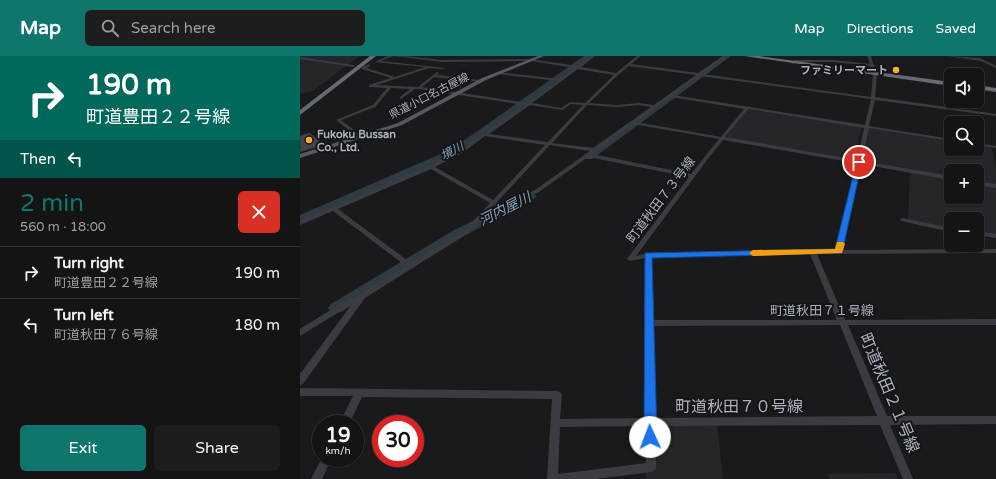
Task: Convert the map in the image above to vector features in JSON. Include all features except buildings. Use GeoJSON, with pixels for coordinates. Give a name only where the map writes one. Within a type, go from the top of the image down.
{"type":"FeatureCollection","features":[{"type":"Feature","properties":{"kind":"highway"},"geometry":{"type":"LineString","coordinates":[[300,113],[302,107],[357,65],[366,56]]}},
{"type":"Feature","properties":{"kind":"highway"},"geometry":{"type":"LineString","coordinates":[[357,65],[373,56]]}},
{"type":"Feature","properties":{"kind":"highway"},"geometry":{"type":"LineString","coordinates":[[742,56],[944,83]]}},
{"type":"Feature","properties":{"kind":"highway"},"geometry":{"type":"LineString","coordinates":[[747,56],[769,60]]}},
{"type":"Feature","properties":{"kind":"highway"},"geometry":{"type":"LineString","coordinates":[[984,88],[996,90]]}},
{"type":"Feature","properties":{"kind":"main road","name":"県道小口名古屋線"},"geometry":{"type":"LineString","coordinates":[[300,156],[410,120],[480,81],[542,56]]}},
{"type":"Feature","properties":{"kind":"street"},"geometry":{"type":"LineString","coordinates":[[391,56],[363,68],[395,78]]}},
{"type":"Feature","properties":{"kind":"street"},"geometry":{"type":"LineString","coordinates":[[396,56],[455,61],[477,56]]}},
{"type":"Feature","properties":{"kind":"street"},"geometry":{"type":"LineString","coordinates":[[460,60],[465,56]]}},
{"type":"Feature","properties":{"kind":"street"},"geometry":{"type":"LineString","coordinates":[[300,223],[431,167],[460,152],[562,80],[592,56]]}},
{"type":"Feature","properties":{"kind":"street"},"geometry":{"type":"LineString","coordinates":[[300,380],[358,300],[366,293],[466,232],[586,104],[617,74],[639,56]]}},
{"type":"Feature","properties":{"kind":"street"},"geometry":{"type":"LineString","coordinates":[[431,167],[504,208],[537,191],[725,56]]}},
{"type":"Feature","properties":{"kind":"street"},"geometry":{"type":"LineString","coordinates":[[839,252],[873,98],[875,74],[869,56]]}},
{"type":"Feature","properties":{"kind":"street"},"geometry":{"type":"LineString","coordinates":[[949,56],[983,60]]}},
{"type":"Feature","properties":{"kind":"street"},"geometry":{"type":"LineString","coordinates":[[976,56],[996,67]]}},
{"type":"Feature","properties":{"kind":"street"},"geometry":{"type":"LineString","coordinates":[[300,58],[357,65],[369,65]]}},
{"type":"Feature","properties":{"kind":"street"},"geometry":{"type":"LineString","coordinates":[[460,60],[531,60],[617,74]]}},
{"type":"Feature","properties":{"kind":"street"},"geometry":{"type":"LineString","coordinates":[[401,98],[455,61]]}},
{"type":"Feature","properties":{"kind":"street"},"geometry":{"type":"LineString","coordinates":[[793,63],[795,61],[834,61],[873,65]]}},
{"type":"Feature","properties":{"kind":"street"},"geometry":{"type":"LineString","coordinates":[[377,62],[443,68]]}},
{"type":"Feature","properties":{"kind":"street"},"geometry":{"type":"LineString","coordinates":[[629,65],[996,115]]}},
{"type":"Feature","properties":{"kind":"street"},"geometry":{"type":"LineString","coordinates":[[428,67],[417,72],[370,86],[417,88],[456,95],[562,109],[570,103],[617,106],[639,104],[656,106]]}},
{"type":"Feature","properties":{"kind":"street"},"geometry":{"type":"LineString","coordinates":[[498,73],[562,80]]}},
{"type":"Feature","properties":{"kind":"street"},"geometry":{"type":"LineString","coordinates":[[434,76],[480,81]]}},
{"type":"Feature","properties":{"kind":"street"},"geometry":{"type":"LineString","coordinates":[[361,137],[338,120],[374,106],[390,87]]}},
{"type":"Feature","properties":{"kind":"street"},"geometry":{"type":"LineString","coordinates":[[671,96],[944,139]]}},
{"type":"Feature","properties":{"kind":"street","name":"町道秋田７３号線"},"geometry":{"type":"LineString","coordinates":[[648,255],[630,259],[708,156],[747,108]]}},
{"type":"Feature","properties":{"kind":"street"},"geometry":{"type":"LineString","coordinates":[[633,123],[944,177]]}},
{"type":"Feature","properties":{"kind":"street"},"geometry":{"type":"LineString","coordinates":[[485,135],[594,150]]}},
{"type":"Feature","properties":{"kind":"street"},"geometry":{"type":"LineString","coordinates":[[984,145],[996,147]]}},
{"type":"Feature","properties":{"kind":"street"},"geometry":{"type":"LineString","coordinates":[[588,155],[693,176]]}},
{"type":"Feature","properties":{"kind":"street"},"geometry":{"type":"LineString","coordinates":[[984,184],[996,186]]}},
{"type":"Feature","properties":{"kind":"street"},"geometry":{"type":"LineString","coordinates":[[333,208],[410,266]]}},
{"type":"Feature","properties":{"kind":"street"},"geometry":{"type":"LineString","coordinates":[[903,220],[944,229]]}},
{"type":"Feature","properties":{"kind":"street"},"geometry":{"type":"LineString","coordinates":[[984,234],[996,236]]}},
{"type":"Feature","properties":{"kind":"street"},"geometry":{"type":"LineString","coordinates":[[556,479],[651,467],[648,255],[996,251]]}},
{"type":"Feature","properties":{"kind":"street","name":"町道秋田２１号線"},"geometry":{"type":"LineString","coordinates":[[813,252],[908,479]]}},
{"type":"Feature","properties":{"kind":"street"},"geometry":{"type":"LineString","coordinates":[[300,333],[351,301],[358,300]]}},
{"type":"Feature","properties":{"kind":"street"},"geometry":{"type":"LineString","coordinates":[[842,321],[996,318]]}},
{"type":"Feature","properties":{"kind":"street","name":"町道秋田７１号線"},"geometry":{"type":"LineString","coordinates":[[649,321],[996,322]]}},
{"type":"Feature","properties":{"kind":"street"},"geometry":{"type":"LineString","coordinates":[[300,392],[556,394],[556,423],[552,479]]}},
{"type":"Feature","properties":{"kind":"street"},"geometry":{"type":"LineString","coordinates":[[348,415],[359,393]]}},
{"type":"Feature","properties":{"kind":"street","name":"町道秋田７０号線"},"geometry":{"type":"LineString","coordinates":[[556,423],[996,420]]}},
{"type":"Feature","properties":{"kind":"street"},"geometry":{"type":"LineString","coordinates":[[316,479],[322,467]]}},
{"type":"Feature","properties":{"kind":"shaded area"},"geometry":{"type":"Polygon","coordinates":[[[300,56],[360,56],[311,92],[300,93],[300,56]]]}},
{"type":"Feature","properties":{"kind":"shaded area"},"geometry":{"type":"Polygon","coordinates":[[[746,109],[862,127],[854,160],[725,138],[746,109]]]}},
{"type":"Feature","properties":{"kind":"shaded area"},"geometry":{"type":"Polygon","coordinates":[[[869,127],[944,139],[944,156],[984,156],[984,145],[991,146],[996,168],[996,235],[984,233],[984,212],[944,212],[944,227],[908,220],[910,170],[861,162],[869,127]]]}},
{"type":"Feature","properties":{"kind":"shaded area"},"geometry":{"type":"Polygon","coordinates":[[[717,423],[723,479],[646,479],[644,424],[717,423]]]}},
{"type":"Feature","properties":{"kind":"shaded area"},"geometry":{"type":"Polygon","coordinates":[[[896,473],[898,479],[830,479],[828,474],[896,473]]]}},
{"type":"Feature","properties":{"kind":"waterway","name":"境川"},"geometry":{"type":"LineString","coordinates":[[300,220],[456,151],[536,95],[588,56]]}},
{"type":"Feature","properties":{"kind":"waterway","name":"河内屋川"},"geometry":{"type":"LineString","coordinates":[[703,74],[728,56]]}},
{"type":"Feature","properties":{"kind":"waterway","name":"河内屋川"},"geometry":{"type":"LineString","coordinates":[[588,157],[701,76]]}},
{"type":"Feature","properties":{"kind":"waterway","name":"河内屋川"},"geometry":{"type":"LineString","coordinates":[[336,308],[459,233],[531,196]]}},
{"type":"Feature","properties":{"kind":"slow traffic"},"geometry":{"type":"LineString","coordinates":[[753,253],[839,252],[840,244]]}},
{"type":"Feature","properties":{"kind":"place","name":"ファミリーマート"},"geometry":{"type":"Point","coordinates":[896,70]}},
{"type":"Feature","properties":{"kind":"place","name":"Fukoku Bussan Co., Ltd."},"geometry":{"type":"Point","coordinates":[309,140]}},
{"type":"Feature","properties":{"kind":"route"},"geometry":{"type":"LineString","coordinates":[[650,437],[648,255],[839,252],[859,162]]}}]}
